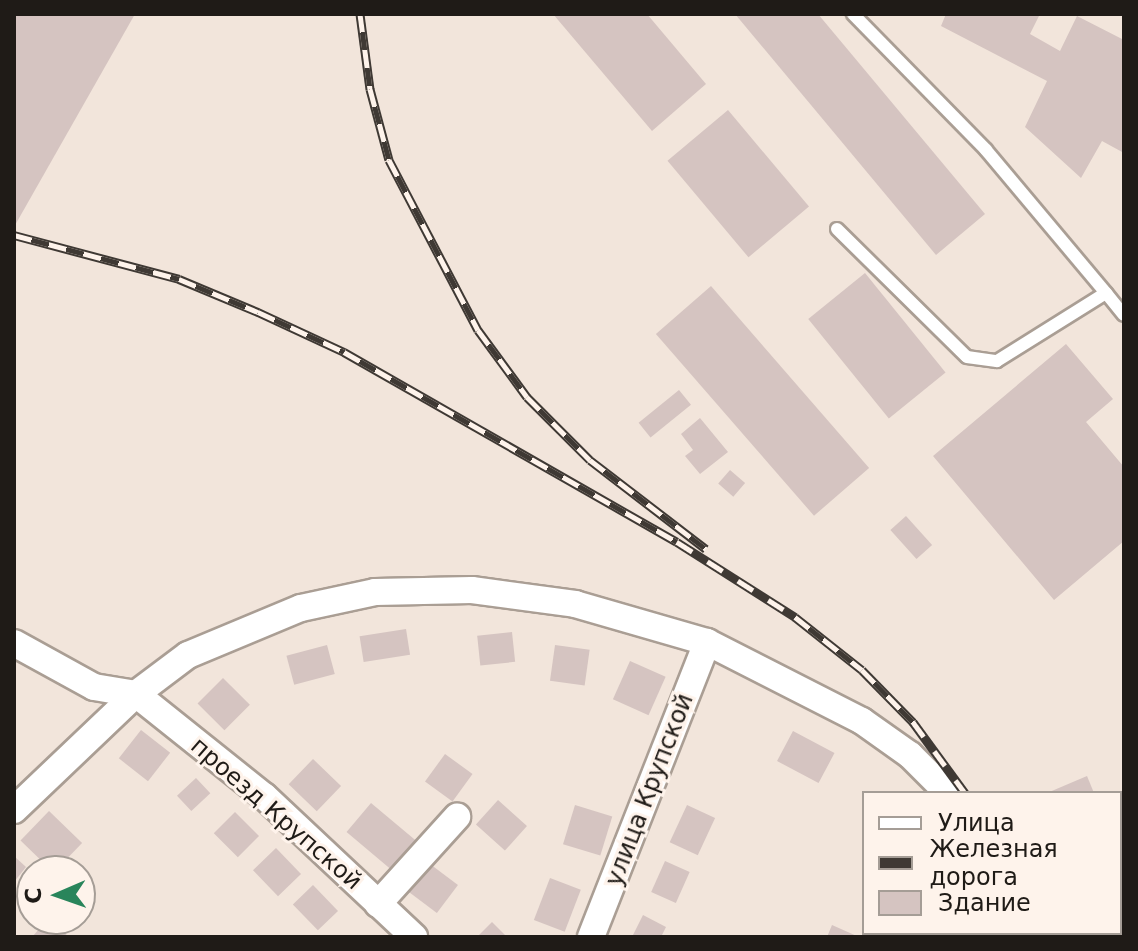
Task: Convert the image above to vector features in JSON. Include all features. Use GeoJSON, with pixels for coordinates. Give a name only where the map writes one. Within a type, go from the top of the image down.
{"type":"FeatureCollection","features":[{"type":"Feature","properties":{"kind":"street"},"geometry":{"type":"LineString","coordinates":[[14,810],[136,694],[188,655],[301,608],[375,592],[472,590],[575,604],[707,642],[862,721],[910,755],[946,791]]}},
{"type":"Feature","properties":{"kind":"street","name":"улица Крупской"},"geometry":{"type":"LineString","coordinates":[[591,937],[707,642]]}},
{"type":"Feature","properties":{"kind":"street"},"geometry":{"type":"LineString","coordinates":[[14,643],[94,687],[136,694]]}},
{"type":"Feature","properties":{"kind":"street","name":"проезд Крупской"},"geometry":{"type":"LineString","coordinates":[[136,694],[264,796],[414,937]]}},
{"type":"Feature","properties":{"kind":"street"},"geometry":{"type":"LineString","coordinates":[[378,904],[457,817]]}},
{"type":"Feature","properties":{"kind":"lane"},"geometry":{"type":"LineString","coordinates":[[853,14],[986,150],[1124,315]]}},
{"type":"Feature","properties":{"kind":"lane"},"geometry":{"type":"LineString","coordinates":[[837,229],[967,357],[997,361],[1106,293]]}},
{"type":"Feature","properties":{"kind":"building"},"geometry":{"type":"Polygon","coordinates":[[[14,14],[135,14],[14,227],[14,14]]]}},
{"type":"Feature","properties":{"kind":"building"},"geometry":{"type":"Polygon","coordinates":[[[553,14],[647,14],[706,84],[652,131],[553,14]]]}},
{"type":"Feature","properties":{"kind":"building"},"geometry":{"type":"Polygon","coordinates":[[[735,14],[818,14],[985,214],[936,255],[735,14]]]}},
{"type":"Feature","properties":{"kind":"building"},"geometry":{"type":"Polygon","coordinates":[[[946,14],[1040,14],[1030,34],[1060,51],[1077,16],[1124,40],[1124,153],[1102,141],[1081,178],[1025,127],[1047,81],[941,26],[946,14]]]}},
{"type":"Feature","properties":{"kind":"building"},"geometry":{"type":"Polygon","coordinates":[[[728,110],[809,207],[748,257],[667,161],[728,110]]]}},
{"type":"Feature","properties":{"kind":"building"},"geometry":{"type":"Polygon","coordinates":[[[865,273],[946,372],[889,418],[808,319],[865,273]]]}},
{"type":"Feature","properties":{"kind":"building"},"geometry":{"type":"Polygon","coordinates":[[[711,286],[869,468],[814,516],[656,334],[711,286]]]}},
{"type":"Feature","properties":{"kind":"building"},"geometry":{"type":"Polygon","coordinates":[[[1066,344],[1113,399],[1086,422],[1124,467],[1124,541],[1054,600],[933,456],[1066,344]]]}},
{"type":"Feature","properties":{"kind":"building"},"geometry":{"type":"Polygon","coordinates":[[[679,390],[691,405],[651,437],[639,423],[679,390]]]}},
{"type":"Feature","properties":{"kind":"building"},"geometry":{"type":"Polygon","coordinates":[[[700,418],[728,452],[700,474],[685,456],[693,450],[681,434],[700,418]]]}},
{"type":"Feature","properties":{"kind":"building"},"geometry":{"type":"Polygon","coordinates":[[[730,470],[745,483],[733,497],[718,484],[730,470]]]}},
{"type":"Feature","properties":{"kind":"building"},"geometry":{"type":"Polygon","coordinates":[[[906,516],[932,545],[916,559],[890,530],[906,516]]]}},
{"type":"Feature","properties":{"kind":"building"},"geometry":{"type":"Polygon","coordinates":[[[406,629],[410,655],[364,662],[360,636],[406,629]]]}},
{"type":"Feature","properties":{"kind":"building"},"geometry":{"type":"Polygon","coordinates":[[[512,632],[515,662],[480,665],[477,636],[512,632]]]}},
{"type":"Feature","properties":{"kind":"building"},"geometry":{"type":"Polygon","coordinates":[[[327,645],[335,674],[294,685],[286,656],[327,645]]]}},
{"type":"Feature","properties":{"kind":"building"},"geometry":{"type":"Polygon","coordinates":[[[555,645],[590,650],[585,686],[550,681],[555,645]]]}},
{"type":"Feature","properties":{"kind":"building"},"geometry":{"type":"Polygon","coordinates":[[[630,661],[666,677],[649,715],[613,699],[630,661]]]}},
{"type":"Feature","properties":{"kind":"building"},"geometry":{"type":"Polygon","coordinates":[[[223,678],[250,705],[224,730],[198,703],[223,678]]]}},
{"type":"Feature","properties":{"kind":"building"},"geometry":{"type":"Polygon","coordinates":[[[141,730],[170,753],[148,781],[119,758],[141,730]]]}},
{"type":"Feature","properties":{"kind":"building"},"geometry":{"type":"Polygon","coordinates":[[[793,731],[834,753],[819,783],[777,761],[793,731]]]}},
{"type":"Feature","properties":{"kind":"building"},"geometry":{"type":"Polygon","coordinates":[[[445,754],[473,774],[453,801],[425,782],[445,754]]]}},
{"type":"Feature","properties":{"kind":"building"},"geometry":{"type":"Polygon","coordinates":[[[313,759],[341,786],[317,811],[289,784],[313,759]]]}},
{"type":"Feature","properties":{"kind":"building"},"geometry":{"type":"Polygon","coordinates":[[[1087,776],[1093,791],[1052,791],[1087,776]]]}},
{"type":"Feature","properties":{"kind":"building"},"geometry":{"type":"Polygon","coordinates":[[[196,778],[210,793],[191,811],[177,796],[196,778]]]}},
{"type":"Feature","properties":{"kind":"building"},"geometry":{"type":"Polygon","coordinates":[[[498,800],[527,826],[505,851],[476,825],[498,800]]]}},
{"type":"Feature","properties":{"kind":"building"},"geometry":{"type":"Polygon","coordinates":[[[371,803],[418,843],[394,872],[347,832],[371,803]]]}},
{"type":"Feature","properties":{"kind":"building"},"geometry":{"type":"Polygon","coordinates":[[[575,805],[612,816],[600,856],[563,844],[575,805]]]}},
{"type":"Feature","properties":{"kind":"building"},"geometry":{"type":"Polygon","coordinates":[[[687,805],[715,818],[698,855],[670,842],[687,805]]]}},
{"type":"Feature","properties":{"kind":"building"},"geometry":{"type":"Polygon","coordinates":[[[49,811],[82,843],[70,855],[36,855],[21,840],[49,811]]]}},
{"type":"Feature","properties":{"kind":"building"},"geometry":{"type":"Polygon","coordinates":[[[235,812],[259,836],[238,857],[214,833],[235,812]]]}},
{"type":"Feature","properties":{"kind":"building"},"geometry":{"type":"Polygon","coordinates":[[[276,848],[301,874],[278,896],[253,870],[276,848]]]}},
{"type":"Feature","properties":{"kind":"building"},"geometry":{"type":"Polygon","coordinates":[[[14,856],[16,880],[14,882],[14,856]]]}},
{"type":"Feature","properties":{"kind":"building"},"geometry":{"type":"Polygon","coordinates":[[[426,861],[458,885],[437,913],[405,889],[426,861]]]}},
{"type":"Feature","properties":{"kind":"building"},"geometry":{"type":"Polygon","coordinates":[[[665,861],[690,872],[676,903],[651,892],[665,861]]]}},
{"type":"Feature","properties":{"kind":"building"},"geometry":{"type":"Polygon","coordinates":[[[550,878],[581,890],[565,932],[534,920],[550,878]]]}},
{"type":"Feature","properties":{"kind":"building"},"geometry":{"type":"Polygon","coordinates":[[[313,885],[338,911],[318,930],[293,904],[313,885]]]}},
{"type":"Feature","properties":{"kind":"building"},"geometry":{"type":"Polygon","coordinates":[[[643,915],[666,927],[661,937],[632,937],[643,915]]]}},
{"type":"Feature","properties":{"kind":"building"},"geometry":{"type":"Polygon","coordinates":[[[492,922],[507,937],[477,937],[492,922]]]}},
{"type":"Feature","properties":{"kind":"building"},"geometry":{"type":"Polygon","coordinates":[[[832,925],[859,937],[827,937],[832,925]]]}},
{"type":"Feature","properties":{"kind":"building"},"geometry":{"type":"Polygon","coordinates":[[[67,935],[69,937],[32,937],[67,935]]]}},
{"type":"Feature","properties":{"kind":"railway"},"geometry":{"type":"LineString","coordinates":[[360,14],[370,89],[389,160],[478,330],[527,397],[590,460],[706,549]]}},
{"type":"Feature","properties":{"kind":"railway"},"geometry":{"type":"LineString","coordinates":[[14,235],[179,279],[258,312],[344,352],[677,542],[795,617],[862,670],[913,722],[964,791]]}}]}
